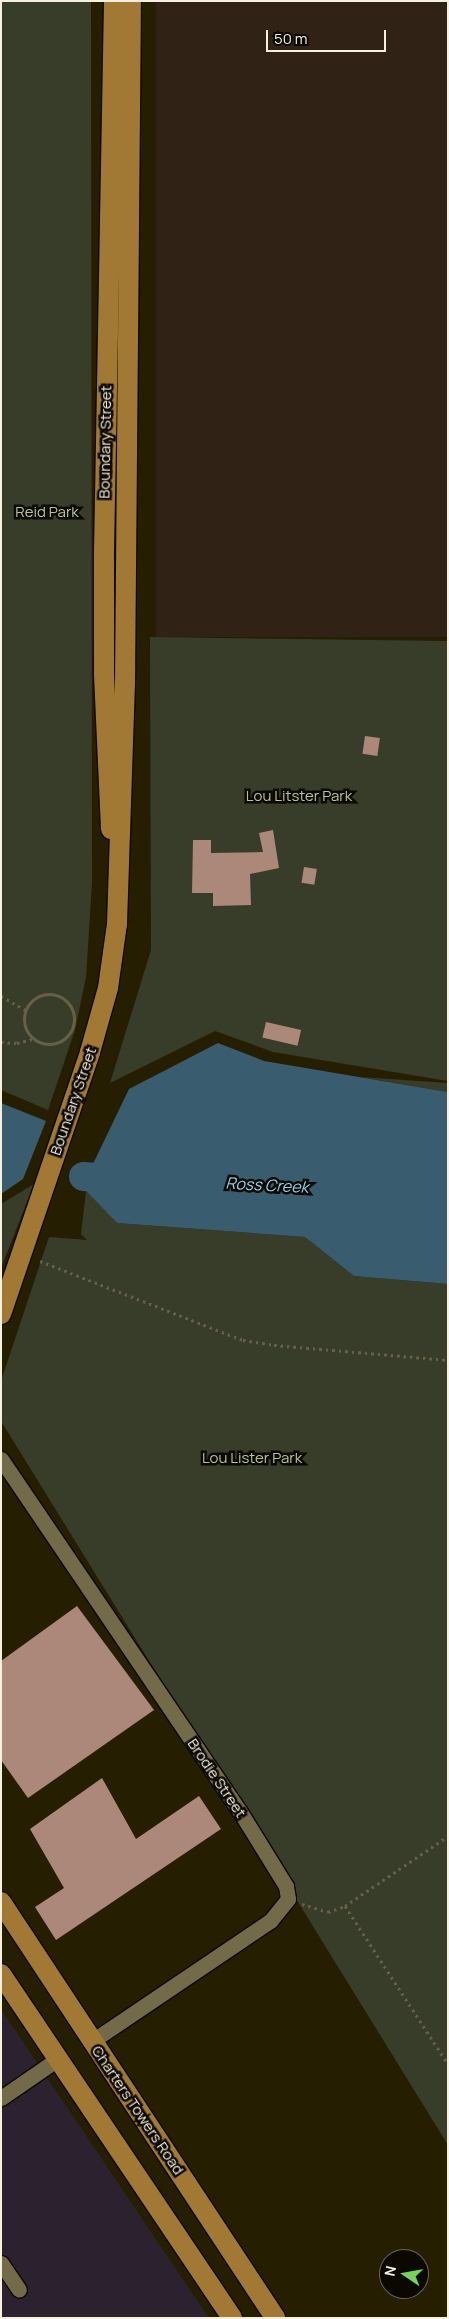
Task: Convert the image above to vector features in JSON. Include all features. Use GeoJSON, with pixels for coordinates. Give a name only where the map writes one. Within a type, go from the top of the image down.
{"type":"FeatureCollection","features":[{"type":"Feature","properties":{"kind":"main road","name":"Boundary Street"},"geometry":{"type":"LineString","coordinates":[[114,1],[104,673],[109,820],[118,883]]}},
{"type":"Feature","properties":{"kind":"main road","name":"Boundary Street"},"geometry":{"type":"LineString","coordinates":[[1,1314],[101,1015],[113,959],[124,764],[131,1]]}},
{"type":"Feature","properties":{"kind":"main road","name":"Charters Towers Road"},"geometry":{"type":"LineString","coordinates":[[1,1902],[275,2318]]}},
{"type":"Feature","properties":{"kind":"main road"},"geometry":{"type":"LineString","coordinates":[[1,1974],[232,2318]]}},
{"type":"Feature","properties":{"kind":"street","name":"Brodie Street"},"geometry":{"type":"LineString","coordinates":[[1,1459],[239,1810],[286,1886],[288,1899]]}},
{"type":"Feature","properties":{"kind":"street"},"geometry":{"type":"LineString","coordinates":[[92,2041],[270,1921],[283,1910],[288,1899]]}},
{"type":"Feature","properties":{"kind":"street"},"geometry":{"type":"LineString","coordinates":[[1,2098],[59,2058]]}},
{"type":"Feature","properties":{"kind":"street"},"geometry":{"type":"LineString","coordinates":[[1,2263],[19,2290]]}},
{"type":"Feature","properties":{"kind":"path"},"geometry":{"type":"LineString","coordinates":[[1,1042],[17,1043],[34,1039],[49,1044],[65,1039],[74,1024],[72,1008],[61,996],[44,994],[36,997],[25,1010],[25,1026],[34,1039]]}},
{"type":"Feature","properties":{"kind":"path"},"geometry":{"type":"LineString","coordinates":[[1,996],[25,1010]]}},
{"type":"Feature","properties":{"kind":"path"},"geometry":{"type":"LineString","coordinates":[[40,1261],[243,1340],[274,1345],[448,1360]]}},
{"type":"Feature","properties":{"kind":"path"},"geometry":{"type":"LineString","coordinates":[[288,1899],[328,1912],[345,1906],[448,1836]]}},
{"type":"Feature","properties":{"kind":"path"},"geometry":{"type":"LineString","coordinates":[[345,1906],[448,2064]]}},
{"type":"Feature","properties":{"kind":"shaded area"},"geometry":{"type":"Polygon","coordinates":[[[156,1],[448,1],[448,637],[156,637],[156,1]]]}},
{"type":"Feature","properties":{"kind":"shaded area"},"geometry":{"type":"Polygon","coordinates":[[[1,2009],[209,2318],[1,2318],[1,2009]]]}},
{"type":"Feature","properties":{"kind":"green space","name":"Reid Park"},"geometry":{"type":"Polygon","coordinates":[[[1,1],[91,1],[92,883],[86,977],[75,1030],[48,1110],[1,1090],[1,1]]]}},
{"type":"Feature","properties":{"kind":"green space","name":"Lou Litster Park"},"geometry":{"type":"Polygon","coordinates":[[[150,637],[448,641],[448,1081],[273,1052],[215,1031],[110,1083],[151,950],[150,637]]]}},
{"type":"Feature","properties":{"kind":"green space"},"geometry":{"type":"Polygon","coordinates":[[[361,1077],[448,1083],[448,1092],[361,1077]]]}},
{"type":"Feature","properties":{"kind":"green space"},"geometry":{"type":"Polygon","coordinates":[[[34,1184],[1,1268],[1,1204],[34,1184]]]}},
{"type":"Feature","properties":{"kind":"green space","name":"Lou Lister Park"},"geometry":{"type":"Polygon","coordinates":[[[86,1191],[117,1223],[305,1237],[354,1276],[448,1284],[448,2145],[1,1421],[1,1381],[49,1237],[87,1240],[81,1234],[86,1191]]]}},
{"type":"Feature","properties":{"kind":"water"},"geometry":{"type":"Polygon","coordinates":[[[218,1043],[264,1061],[448,1092],[448,1284],[354,1276],[305,1237],[117,1223],[86,1191],[92,1166],[129,1089],[218,1043]]]}},
{"type":"Feature","properties":{"kind":"water"},"geometry":{"type":"Polygon","coordinates":[[[1,1103],[46,1121],[23,1179],[1,1194],[1,1103]]]}},
{"type":"Feature","properties":{"kind":"building"},"geometry":{"type":"Polygon","coordinates":[[[365,736],[380,738],[377,756],[362,754],[365,736]]]}},
{"type":"Feature","properties":{"kind":"building"},"geometry":{"type":"Polygon","coordinates":[[[273,830],[279,868],[250,874],[251,905],[213,906],[213,893],[192,893],[193,840],[211,840],[211,853],[263,852],[259,833],[273,830]]]}},
{"type":"Feature","properties":{"kind":"building"},"geometry":{"type":"Polygon","coordinates":[[[304,867],[317,869],[314,885],[301,883],[304,867]]]}},
{"type":"Feature","properties":{"kind":"building"},"geometry":{"type":"Polygon","coordinates":[[[266,1022],[301,1030],[297,1046],[262,1038],[266,1022]]]}},
{"type":"Feature","properties":{"kind":"building"},"geometry":{"type":"Polygon","coordinates":[[[77,1606],[154,1710],[28,1798],[1,1760],[1,1661],[77,1606]]]}},
{"type":"Feature","properties":{"kind":"building"},"geometry":{"type":"Polygon","coordinates":[[[102,1778],[136,1839],[199,1796],[221,1829],[56,1940],[35,1907],[64,1888],[30,1829],[102,1778]]]}},
{"type":"Feature","properties":{"kind":"waterway","name":"Ross Creek"},"geometry":{"type":"LineString","coordinates":[[83,1176],[129,1179]]}}]}
